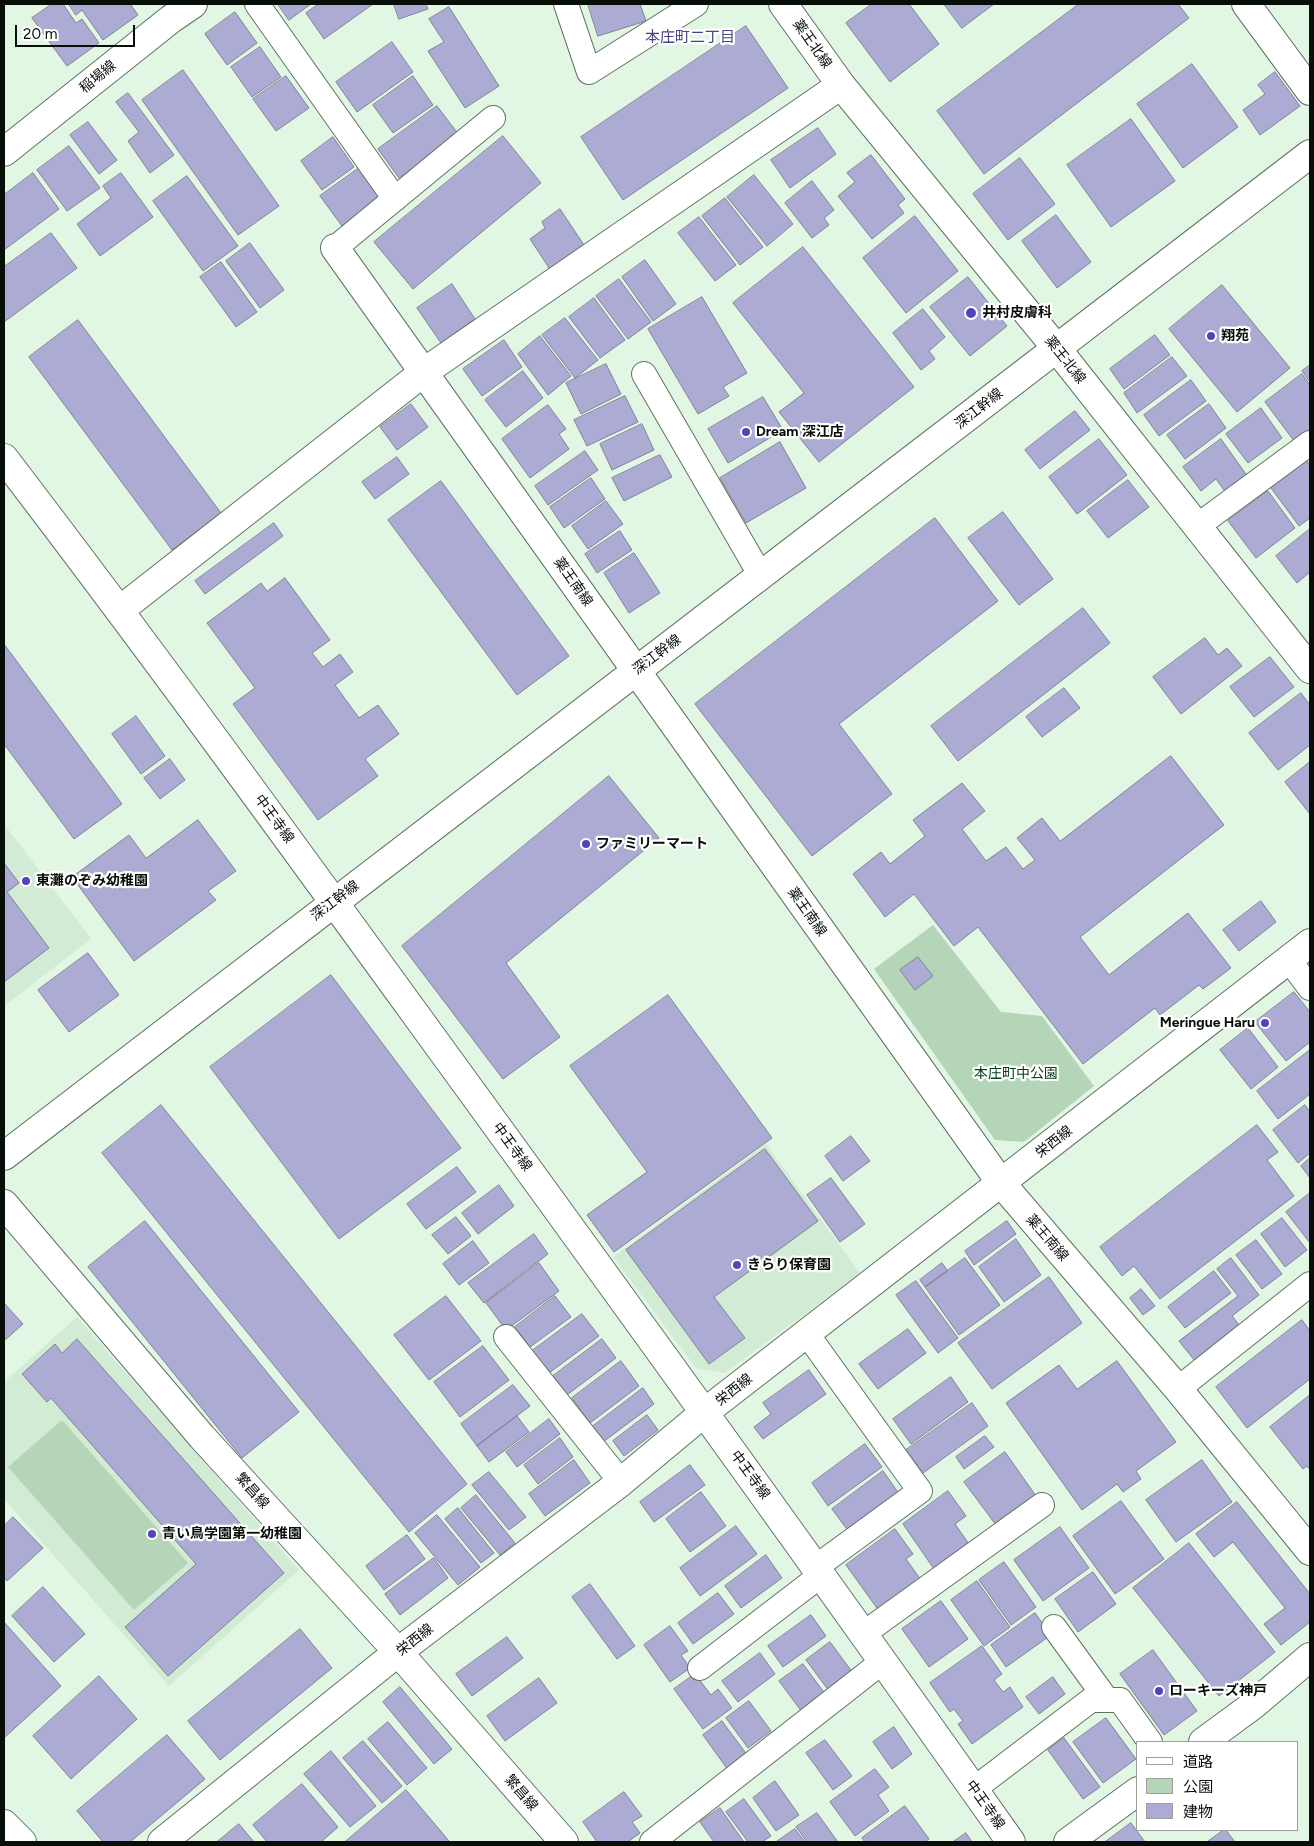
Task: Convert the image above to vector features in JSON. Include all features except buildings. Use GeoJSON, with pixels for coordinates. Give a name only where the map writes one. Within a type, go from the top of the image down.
{"type":"FeatureCollection","features":[{"type":"Feature","properties":{"kind":"street","name":"薬王北線"},"geometry":{"type":"LineString","coordinates":[[784,4],[840,84],[1057,349],[1310,669]]}},
{"type":"Feature","properties":{"kind":"street"},"geometry":{"type":"LineString","coordinates":[[1246,4],[1310,91]]}},
{"type":"Feature","properties":{"kind":"street","name":"稲場線"},"geometry":{"type":"LineString","coordinates":[[4,152],[175,9]]}},
{"type":"Feature","properties":{"kind":"street"},"geometry":{"type":"LineString","coordinates":[[120,610],[424,372],[840,84]]}},
{"type":"Feature","properties":{"kind":"street","name":"深江幹線"},"geometry":{"type":"LineString","coordinates":[[4,1156],[1310,154]]}},
{"type":"Feature","properties":{"kind":"street","name":"薬王南線"},"geometry":{"type":"LineString","coordinates":[[335,248],[1001,1183],[1178,1389],[1310,1551]]}},
{"type":"Feature","properties":{"kind":"street","name":"中王寺線"},"geometry":{"type":"LineString","coordinates":[[4,458],[120,610],[334,902],[705,1412],[1011,1842]]}},
{"type":"Feature","properties":{"kind":"street","name":"栄西線"},"geometry":{"type":"LineString","coordinates":[[162,1842],[398,1652],[621,1482],[705,1412],[1310,943]]}},
{"type":"Feature","properties":{"kind":"street","name":"繁昌線"},"geometry":{"type":"LineString","coordinates":[[4,1204],[202,1437],[398,1652],[564,1842]]}},
{"type":"Feature","properties":{"kind":"street"},"geometry":{"type":"LineString","coordinates":[[1204,1741],[1252,1706],[1310,1657]]}},
{"type":"Feature","properties":{"kind":"street"},"geometry":{"type":"LineString","coordinates":[[1068,1842],[1136,1792]]}},
{"type":"Feature","properties":{"kind":"street"},"geometry":{"type":"LineString","coordinates":[[4,1824],[22,1842]]}},
{"type":"Feature","properties":{"kind":"lane"},"geometry":{"type":"LineString","coordinates":[[257,4],[395,199]]}},
{"type":"Feature","properties":{"kind":"lane"},"geometry":{"type":"LineString","coordinates":[[566,4],[589,72],[696,4]]}},
{"type":"Feature","properties":{"kind":"lane"},"geometry":{"type":"LineString","coordinates":[[335,248],[493,118]]}},
{"type":"Feature","properties":{"kind":"lane"},"geometry":{"type":"LineString","coordinates":[[644,374],[761,576]]}},
{"type":"Feature","properties":{"kind":"lane"},"geometry":{"type":"LineString","coordinates":[[1196,527],[1310,443]]}},
{"type":"Feature","properties":{"kind":"lane"},"geometry":{"type":"LineString","coordinates":[[1289,960],[1310,988]]}},
{"type":"Feature","properties":{"kind":"lane"},"geometry":{"type":"LineString","coordinates":[[1178,1389],[1310,1284]]}},
{"type":"Feature","properties":{"kind":"lane"},"geometry":{"type":"LineString","coordinates":[[700,1668],[818,1571],[920,1491],[807,1334]]}},
{"type":"Feature","properties":{"kind":"lane"},"geometry":{"type":"LineString","coordinates":[[506,1337],[621,1482]]}},
{"type":"Feature","properties":{"kind":"lane"},"geometry":{"type":"LineString","coordinates":[[863,1634],[1042,1504]]}},
{"type":"Feature","properties":{"kind":"lane"},"geometry":{"type":"LineString","coordinates":[[1054,1626],[1107,1700]]}},
{"type":"Feature","properties":{"kind":"lane"},"geometry":{"type":"LineString","coordinates":[[652,1842],[882,1662]]}},
{"type":"Feature","properties":{"kind":"lane"},"geometry":{"type":"LineString","coordinates":[[974,1789],[1092,1700],[1120,1700],[1149,1741]]}},
{"type":"Feature","properties":{"kind":"shaded area","name":"東灘のぞみ幼稚園"},"geometry":{"type":"Polygon","coordinates":[[[4,824],[91,939],[4,1006],[4,824]]]}},
{"type":"Feature","properties":{"kind":"shaded area","name":"きらり保育園"},"geometry":{"type":"Polygon","coordinates":[[[766,1144],[860,1273],[725,1373],[696,1368],[613,1257],[766,1144]]]}},
{"type":"Feature","properties":{"kind":"shaded area","name":"青い鳥学園第一幼稚園"},"geometry":{"type":"Polygon","coordinates":[[[77,1317],[299,1570],[169,1686],[4,1499],[4,1382],[77,1317]]]}},
{"type":"Feature","properties":{"kind":"green space","name":"本庄町中公園"},"geometry":{"type":"Polygon","coordinates":[[[933,925],[1001,1012],[1042,1016],[1094,1086],[1024,1142],[995,1140],[874,969],[933,925]]]}},
{"type":"Feature","properties":{"kind":"green space"},"geometry":{"type":"Polygon","coordinates":[[[62,1420],[188,1563],[134,1610],[8,1467],[62,1420]]]}},
{"type":"Feature","properties":{"kind":"place","name":"井村皮膚科"},"geometry":{"type":"Point","coordinates":[971,313]}},
{"type":"Feature","properties":{"kind":"place","name":"翔苑"},"geometry":{"type":"Point","coordinates":[1211,336]}},
{"type":"Feature","properties":{"kind":"place","name":"Dream 深江店"},"geometry":{"type":"Point","coordinates":[746,432]}},
{"type":"Feature","properties":{"kind":"place","name":"ファミリーマート"},"geometry":{"type":"Point","coordinates":[586,844]}},
{"type":"Feature","properties":{"kind":"place","name":"東灘のぞみ幼稚園"},"geometry":{"type":"Point","coordinates":[26,881]}},
{"type":"Feature","properties":{"kind":"place","name":"Meringue Haru"},"geometry":{"type":"Point","coordinates":[1265,1023]}},
{"type":"Feature","properties":{"kind":"place","name":"きらり保育園"},"geometry":{"type":"Point","coordinates":[737,1265]}},
{"type":"Feature","properties":{"kind":"place","name":"青い鳥学園第一幼稚園"},"geometry":{"type":"Point","coordinates":[152,1534]}},
{"type":"Feature","properties":{"kind":"place","name":"ローキーズ神戸"},"geometry":{"type":"Point","coordinates":[1159,1691]}},
{"type":"Feature","properties":{"kind":"district","name":"本庄町二丁目"},"geometry":{"type":"Point","coordinates":[690,38]}}]}
